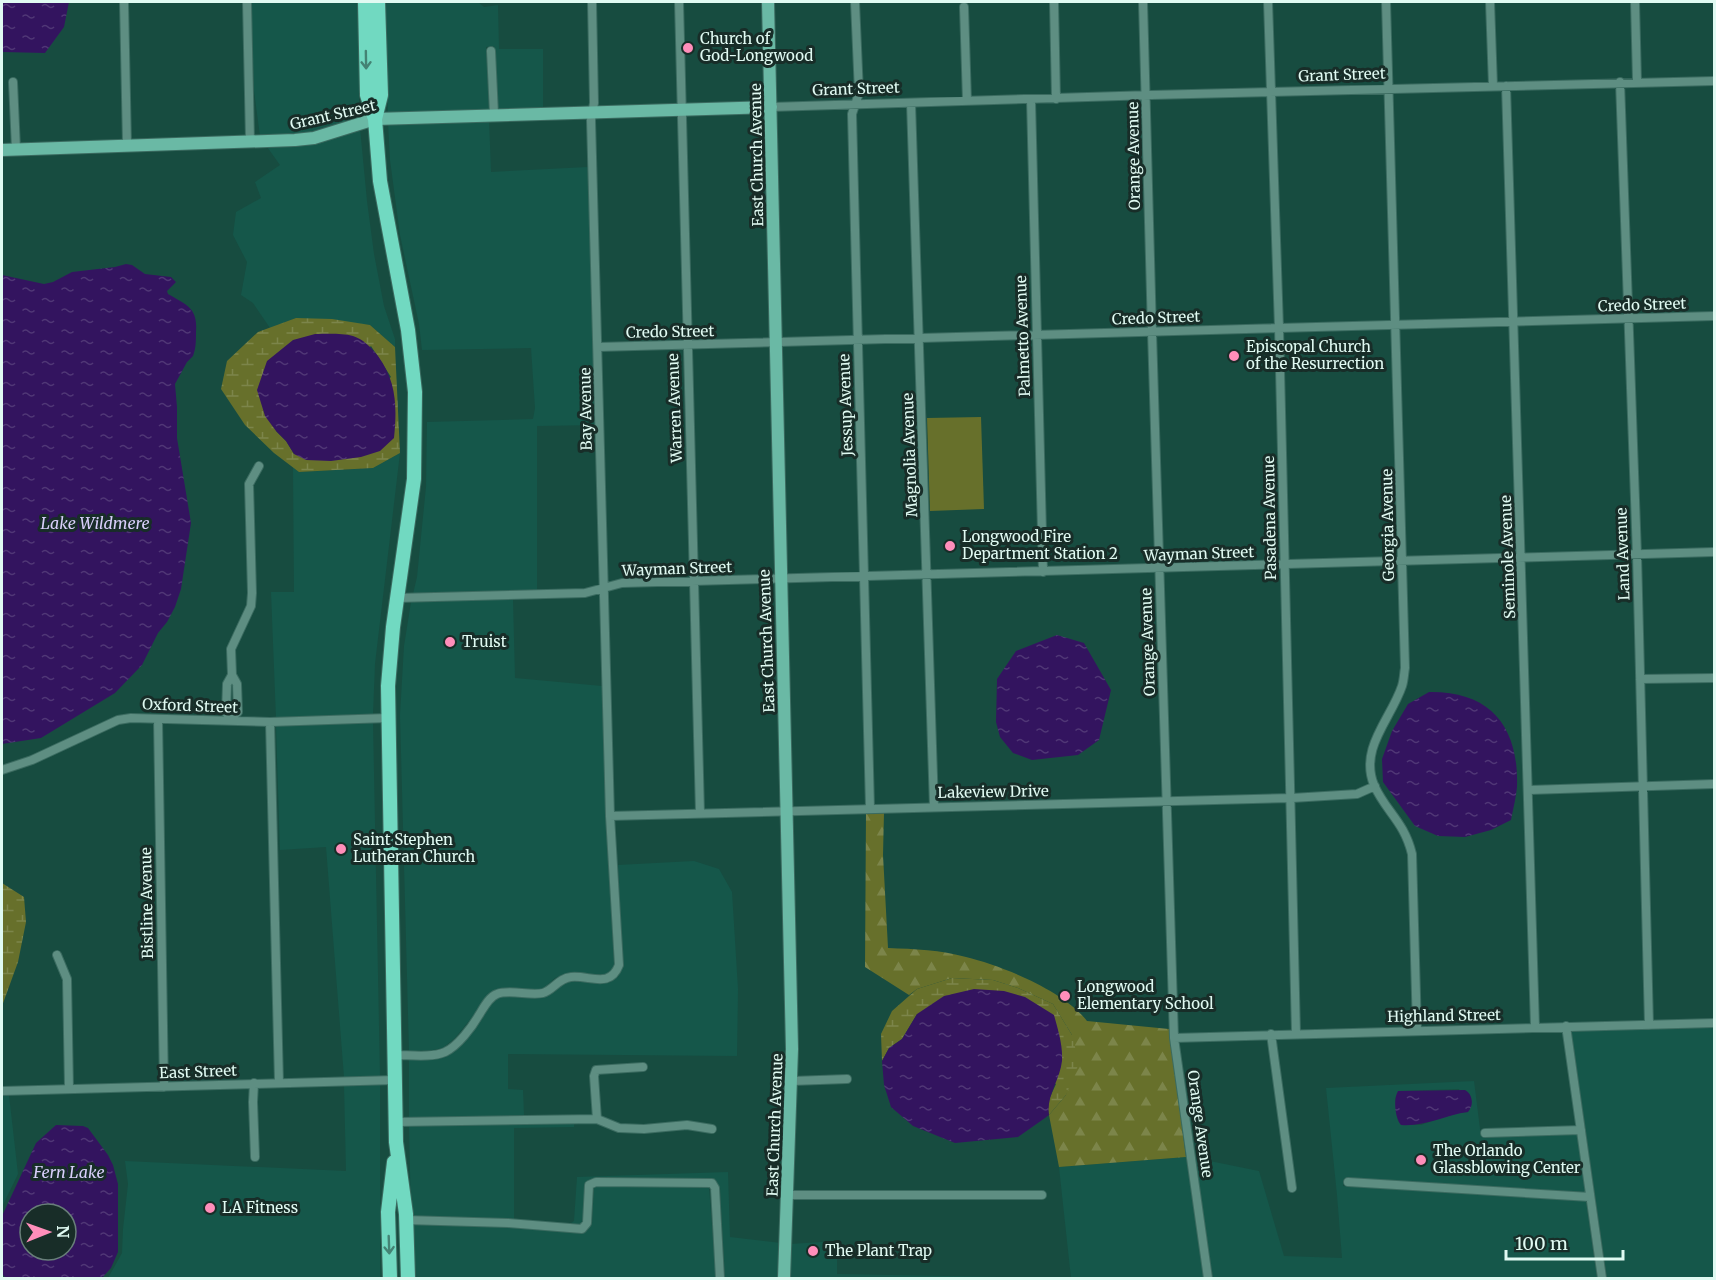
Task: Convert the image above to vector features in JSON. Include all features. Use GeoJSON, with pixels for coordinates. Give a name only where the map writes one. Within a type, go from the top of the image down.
{"type":"FeatureCollection","features":[{"type":"Feature","properties":{"kind":"main road"},"geometry":{"type":"LineString","coordinates":[[364,2],[367,95],[375,118],[381,190],[408,330],[415,392],[414,479],[390,657],[388,718],[396,1122],[388,1212],[390,1278]]}},
{"type":"Feature","properties":{"kind":"main road"},"geometry":{"type":"LineString","coordinates":[[375,118],[381,95],[378,2]]}},
{"type":"Feature","properties":{"kind":"main road"},"geometry":{"type":"LineString","coordinates":[[396,1142],[406,1220],[408,1278]]}},
{"type":"Feature","properties":{"kind":"street"},"geometry":{"type":"LineString","coordinates":[[124,2],[127,145]]}},
{"type":"Feature","properties":{"kind":"street"},"geometry":{"type":"LineString","coordinates":[[247,2],[250,141]]}},
{"type":"Feature","properties":{"kind":"street","name":"Bay Avenue"},"geometry":{"type":"LineString","coordinates":[[394,1055],[446,1052],[459,1041],[487,1002],[498,993],[544,993],[558,981],[570,977],[608,979],[616,973],[619,965],[610,816],[591,120],[593,112],[592,2]]}},
{"type":"Feature","properties":{"kind":"street","name":"Warren Avenue"},"geometry":{"type":"LineString","coordinates":[[679,2],[700,813]]}},
{"type":"Feature","properties":{"kind":"street","name":"East Church Avenue"},"geometry":{"type":"LineString","coordinates":[[768,2],[792,1081],[784,1278]]}},
{"type":"Feature","properties":{"kind":"street","name":"Jessup Avenue"},"geometry":{"type":"LineString","coordinates":[[855,2],[859,93],[852,114],[870,808]]}},
{"type":"Feature","properties":{"kind":"street"},"geometry":{"type":"LineString","coordinates":[[1054,2],[1056,99]]}},
{"type":"Feature","properties":{"kind":"street","name":"Orange Avenue"},"geometry":{"type":"LineString","coordinates":[[1143,2],[1174,1038],[1208,1278]]}},
{"type":"Feature","properties":{"kind":"street","name":"Pasadena Avenue"},"geometry":{"type":"LineString","coordinates":[[1268,2],[1292,798],[1296,1034]]}},
{"type":"Feature","properties":{"kind":"street","name":"Georgia Avenue"},"geometry":{"type":"LineString","coordinates":[[1386,2],[1405,668],[1402,686],[1372,750],[1370,772],[1375,786],[1404,830],[1412,854],[1417,1030]]}},
{"type":"Feature","properties":{"kind":"street"},"geometry":{"type":"LineString","coordinates":[[1490,2],[1492,86]]}},
{"type":"Feature","properties":{"kind":"street"},"geometry":{"type":"LineString","coordinates":[[1635,2],[1637,81]]}},
{"type":"Feature","properties":{"kind":"street"},"geometry":{"type":"LineString","coordinates":[[964,7],[967,101]]}},
{"type":"Feature","properties":{"kind":"street"},"geometry":{"type":"LineString","coordinates":[[490,51],[494,114]]}},
{"type":"Feature","properties":{"kind":"street","name":"Grant Street"},"geometry":{"type":"LineString","coordinates":[[2,150],[295,140],[314,138],[375,118],[1637,81],[1714,81]]}},
{"type":"Feature","properties":{"kind":"street"},"geometry":{"type":"LineString","coordinates":[[13,82],[16,148]]}},
{"type":"Feature","properties":{"kind":"street","name":"Land Avenue"},"geometry":{"type":"LineString","coordinates":[[1620,82],[1637,555],[1649,1025]]}},
{"type":"Feature","properties":{"kind":"street","name":"Seminole Avenue"},"geometry":{"type":"LineString","coordinates":[[1506,86],[1535,1027]]}},
{"type":"Feature","properties":{"kind":"street","name":"Palmetto Avenue"},"geometry":{"type":"LineString","coordinates":[[1030,100],[1043,572]]}},
{"type":"Feature","properties":{"kind":"street","name":"Magnolia Avenue"},"geometry":{"type":"LineString","coordinates":[[911,102],[934,807]]}},
{"type":"Feature","properties":{"kind":"street","name":"Credo Street"},"geometry":{"type":"LineString","coordinates":[[598,347],[1714,316]]}},
{"type":"Feature","properties":{"kind":"street"},"geometry":{"type":"LineString","coordinates":[[233,719],[238,712],[237,684],[232,675],[231,649],[250,606],[252,593],[249,484],[259,466]]}},
{"type":"Feature","properties":{"kind":"street","name":"Wayman Street"},"geometry":{"type":"LineString","coordinates":[[397,598],[585,593],[622,583],[1714,552]]}},
{"type":"Feature","properties":{"kind":"street"},"geometry":{"type":"LineString","coordinates":[[1640,680],[1714,678]]}},
{"type":"Feature","properties":{"kind":"street","name":"Oxford Street"},"geometry":{"type":"LineString","coordinates":[[2,770],[32,760],[118,720],[131,718],[233,719],[270,722],[388,718]]}},
{"type":"Feature","properties":{"kind":"street","name":"Bistline Avenue"},"geometry":{"type":"LineString","coordinates":[[158,719],[164,1087]]}},
{"type":"Feature","properties":{"kind":"street"},"geometry":{"type":"LineString","coordinates":[[270,722],[279,1083]]}},
{"type":"Feature","properties":{"kind":"street"},"geometry":{"type":"LineString","coordinates":[[1529,790],[1714,784]]}},
{"type":"Feature","properties":{"kind":"street","name":"Lakeview Drive"},"geometry":{"type":"LineString","coordinates":[[610,816],[1292,798],[1357,794],[1375,786]]}},
{"type":"Feature","properties":{"kind":"street"},"geometry":{"type":"LineString","coordinates":[[57,955],[67,980],[69,1089]]}},
{"type":"Feature","properties":{"kind":"street","name":"Highland Street"},"geometry":{"type":"LineString","coordinates":[[1174,1038],[1714,1023]]}},
{"type":"Feature","properties":{"kind":"street"},"geometry":{"type":"LineString","coordinates":[[1566,1026],[1602,1278]]}},
{"type":"Feature","properties":{"kind":"street"},"geometry":{"type":"LineString","coordinates":[[1271,1035],[1292,1188]]}},
{"type":"Feature","properties":{"kind":"street"},"geometry":{"type":"LineString","coordinates":[[597,1119],[594,1076],[596,1070],[643,1067]]}},
{"type":"Feature","properties":{"kind":"street"},"geometry":{"type":"LineString","coordinates":[[792,1081],[848,1079]]}},
{"type":"Feature","properties":{"kind":"street","name":"East Street"},"geometry":{"type":"LineString","coordinates":[[2,1091],[395,1080]]}},
{"type":"Feature","properties":{"kind":"street"},"geometry":{"type":"LineString","coordinates":[[254,1083],[255,1157]]}},
{"type":"Feature","properties":{"kind":"street"},"geometry":{"type":"LineString","coordinates":[[396,1122],[597,1119],[619,1128],[644,1129],[687,1125],[712,1129]]}},
{"type":"Feature","properties":{"kind":"street"},"geometry":{"type":"LineString","coordinates":[[1485,1133],[1581,1130]]}},
{"type":"Feature","properties":{"kind":"street"},"geometry":{"type":"LineString","coordinates":[[406,1220],[508,1223],[582,1229],[587,1223],[589,1185],[596,1182],[712,1183],[715,1188],[720,1278]]}},
{"type":"Feature","properties":{"kind":"street"},"geometry":{"type":"LineString","coordinates":[[1348,1182],[1590,1197]]}},
{"type":"Feature","properties":{"kind":"street"},"geometry":{"type":"LineString","coordinates":[[788,1195],[1042,1195]]}},
{"type":"Feature","properties":{"kind":"shaded area"},"geometry":{"type":"Polygon","coordinates":[[[251,2],[359,2],[359,119],[313,134],[260,136],[254,91],[251,2]]]}},
{"type":"Feature","properties":{"kind":"shaded area"},"geometry":{"type":"Polygon","coordinates":[[[384,2],[478,2],[484,7],[498,5],[499,49],[543,49],[543,109],[498,110],[494,46],[486,47],[489,110],[388,114],[384,2]]]}},
{"type":"Feature","properties":{"kind":"shaded area"},"geometry":{"type":"Polygon","coordinates":[[[489,118],[491,172],[588,167],[596,425],[537,426],[537,590],[413,594],[417,577],[426,487],[427,422],[533,419],[535,408],[531,348],[422,350],[419,324],[400,235],[390,160],[388,122],[489,118]]]}},
{"type":"Feature","properties":{"kind":"shaded area"},"geometry":{"type":"Polygon","coordinates":[[[360,128],[374,254],[395,347],[370,325],[296,318],[270,328],[253,303],[241,295],[247,262],[233,235],[236,212],[261,198],[255,182],[280,165],[265,144],[360,128]]]}},
{"type":"Feature","properties":{"kind":"shaded area"},"geometry":{"type":"Polygon","coordinates":[[[400,453],[375,664],[373,714],[276,718],[271,592],[294,592],[293,467],[299,472],[373,468],[400,453]]]}},
{"type":"Feature","properties":{"kind":"shaded area"},"geometry":{"type":"Polygon","coordinates":[[[513,599],[515,678],[602,686],[606,821],[614,964],[612,971],[606,975],[568,973],[555,978],[543,989],[494,990],[483,1000],[455,1038],[443,1048],[409,1051],[400,715],[404,646],[411,602],[513,599]]]}},
{"type":"Feature","properties":{"kind":"shaded area"},"geometry":{"type":"Polygon","coordinates":[[[373,722],[380,1077],[344,1077],[326,847],[280,850],[276,726],[373,722]]]}},
{"type":"Feature","properties":{"kind":"shaded area"},"geometry":{"type":"Polygon","coordinates":[[[694,861],[719,869],[732,892],[738,989],[737,1056],[508,1054],[508,1089],[523,1090],[524,1115],[573,1115],[409,1118],[409,1059],[462,1043],[481,1021],[491,1004],[499,997],[544,997],[571,981],[608,983],[618,977],[623,965],[618,865],[694,861]]]}},
{"type":"Feature","properties":{"kind":"shaded area"},"geometry":{"type":"Polygon","coordinates":[[[1714,1027],[1714,1278],[1607,1278],[1571,1030],[1714,1027]]]}},
{"type":"Feature","properties":{"kind":"shaded area"},"geometry":{"type":"Polygon","coordinates":[[[1474,1081],[1481,1137],[1577,1134],[1585,1192],[1344,1178],[1343,1186],[1586,1201],[1597,1278],[1213,1278],[1195,1158],[1259,1171],[1284,1256],[1342,1258],[1326,1088],[1474,1081]],[[1459,1089],[1399,1091],[1395,1099],[1398,1121],[1402,1125],[1421,1125],[1455,1113],[1468,1112],[1459,1089]]]}},
{"type":"Feature","properties":{"kind":"shaded area"},"geometry":{"type":"Polygon","coordinates":[[[344,1085],[380,1085],[380,1278],[108,1278],[122,1253],[128,1184],[125,1161],[346,1171],[344,1085]]]}},
{"type":"Feature","properties":{"kind":"shaded area"},"geometry":{"type":"Polygon","coordinates":[[[2,1095],[9,1095],[18,1174],[2,1207],[2,1095]]]}},
{"type":"Feature","properties":{"kind":"shaded area"},"geometry":{"type":"Polygon","coordinates":[[[574,1123],[574,1127],[514,1128],[514,1219],[411,1216],[409,1126],[574,1123]]]}},
{"type":"Feature","properties":{"kind":"shaded area"},"geometry":{"type":"Polygon","coordinates":[[[1186,1157],[1204,1278],[1071,1278],[1059,1167],[1186,1157]]]}},
{"type":"Feature","properties":{"kind":"shaded area"},"geometry":{"type":"Polygon","coordinates":[[[728,1172],[730,1237],[781,1243],[779,1278],[725,1278],[720,1188],[712,1179],[594,1178],[585,1185],[583,1221],[580,1225],[568,1225],[574,1221],[577,1177],[728,1172]]]}},
{"type":"Feature","properties":{"kind":"shaded area"},"geometry":{"type":"Polygon","coordinates":[[[597,1186],[709,1187],[716,1278],[414,1278],[411,1224],[508,1227],[582,1233],[592,1223],[594,1188],[597,1186]]]}},
{"type":"Feature","properties":{"kind":"shaded area"},"geometry":{"type":"Polygon","coordinates":[[[837,1241],[837,1274],[1059,1278],[788,1278],[790,1244],[837,1241]]]}},
{"type":"Feature","properties":{"kind":"green space"},"geometry":{"type":"Polygon","coordinates":[[[296,318],[332,319],[370,325],[395,347],[400,453],[373,468],[299,472],[274,453],[245,425],[221,389],[227,361],[258,332],[296,318]],[[371,346],[276,431],[294,454],[391,377],[371,346]]]}},
{"type":"Feature","properties":{"kind":"green space"},"geometry":{"type":"Polygon","coordinates":[[[981,417],[984,509],[930,511],[927,418],[981,417]]]}},
{"type":"Feature","properties":{"kind":"green space"},"geometry":{"type":"Polygon","coordinates":[[[866,812],[884,812],[883,855],[888,948],[947,953],[1014,973],[1064,1000],[1087,1021],[1169,1029],[1186,1157],[1059,1167],[1049,1115],[1066,1095],[1072,1035],[1053,1004],[1018,988],[993,980],[952,978],[917,989],[909,995],[865,967],[866,812]]]}},
{"type":"Feature","properties":{"kind":"green space"},"geometry":{"type":"Polygon","coordinates":[[[2,883],[24,897],[26,922],[18,962],[2,1006],[2,883]]]}},
{"type":"Feature","properties":{"kind":"green space"},"geometry":{"type":"Polygon","coordinates":[[[952,978],[993,980],[1018,988],[1053,1004],[1072,1035],[1079,1063],[1066,1095],[1049,1115],[1047,1104],[1056,1084],[917,1014],[902,1039],[889,1048],[882,1061],[881,1034],[892,1011],[917,989],[952,978]]]}},
{"type":"Feature","properties":{"kind":"water"},"geometry":{"type":"Polygon","coordinates":[[[2,2],[69,2],[64,27],[45,53],[2,52],[2,2]]]}},
{"type":"Feature","properties":{"kind":"water","name":"Lake Wildmere"},"geometry":{"type":"Polygon","coordinates":[[[132,265],[145,274],[171,277],[176,282],[167,291],[168,294],[190,308],[195,317],[194,353],[175,384],[177,438],[191,523],[181,589],[175,607],[158,633],[142,665],[115,693],[41,738],[2,744],[2,275],[44,284],[72,272],[132,265]]]}},
{"type":"Feature","properties":{"kind":"water"},"geometry":{"type":"Polygon","coordinates":[[[315,334],[344,334],[357,337],[370,347],[384,366],[394,396],[395,427],[394,438],[380,451],[361,457],[331,461],[306,460],[294,454],[265,416],[257,390],[267,361],[293,340],[315,334]]]}},
{"type":"Feature","properties":{"kind":"water"},"geometry":{"type":"Polygon","coordinates":[[[1057,635],[1084,643],[1111,690],[1099,740],[1078,755],[1032,760],[1013,753],[1000,737],[996,722],[997,679],[1016,651],[1057,635]]]}},
{"type":"Feature","properties":{"kind":"water"},"geometry":{"type":"Polygon","coordinates":[[[1429,692],[1451,693],[1469,698],[1485,706],[1506,730],[1513,747],[1516,766],[1517,787],[1511,820],[1491,830],[1465,837],[1438,836],[1415,826],[1383,782],[1382,759],[1392,731],[1408,704],[1429,692]]]}},
{"type":"Feature","properties":{"kind":"water"},"geometry":{"type":"Polygon","coordinates":[[[974,989],[1004,991],[1025,997],[1054,1015],[1061,1043],[1062,1061],[1049,1101],[1049,1115],[1018,1137],[955,1143],[913,1126],[891,1107],[884,1085],[882,1061],[889,1048],[902,1039],[917,1014],[944,996],[974,989]]]}},
{"type":"Feature","properties":{"kind":"water"},"geometry":{"type":"Polygon","coordinates":[[[1465,1090],[1470,1094],[1472,1100],[1468,1112],[1427,1123],[1401,1125],[1399,1122],[1395,1103],[1398,1091],[1465,1090]]]}},
{"type":"Feature","properties":{"kind":"water","name":"Fern Lake"},"geometry":{"type":"Polygon","coordinates":[[[56,1125],[88,1128],[108,1155],[118,1184],[118,1252],[111,1268],[102,1278],[6,1278],[2,1274],[2,1216],[36,1143],[56,1125]]]}},
{"type":"Feature","properties":{"kind":"place","name":"Church of God-Longwood"},"geometry":{"type":"Point","coordinates":[688,48]}},
{"type":"Feature","properties":{"kind":"place","name":"Episcopal Church of the Resurrection"},"geometry":{"type":"Point","coordinates":[1234,356]}},
{"type":"Feature","properties":{"kind":"place","name":"Longwood Fire Department Station 2"},"geometry":{"type":"Point","coordinates":[950,546]}},
{"type":"Feature","properties":{"kind":"place","name":"Truist"},"geometry":{"type":"Point","coordinates":[450,642]}},
{"type":"Feature","properties":{"kind":"place","name":"Saint Stephen Lutheran Church"},"geometry":{"type":"Point","coordinates":[341,849]}},
{"type":"Feature","properties":{"kind":"place","name":"Longwood Elementary School"},"geometry":{"type":"Point","coordinates":[1065,996]}},
{"type":"Feature","properties":{"kind":"place","name":"The Orlando Glassblowing Center"},"geometry":{"type":"Point","coordinates":[1421,1160]}},
{"type":"Feature","properties":{"kind":"place","name":"LA Fitness"},"geometry":{"type":"Point","coordinates":[210,1208]}},
{"type":"Feature","properties":{"kind":"place","name":"The Plant Trap"},"geometry":{"type":"Point","coordinates":[813,1251]}}]}
